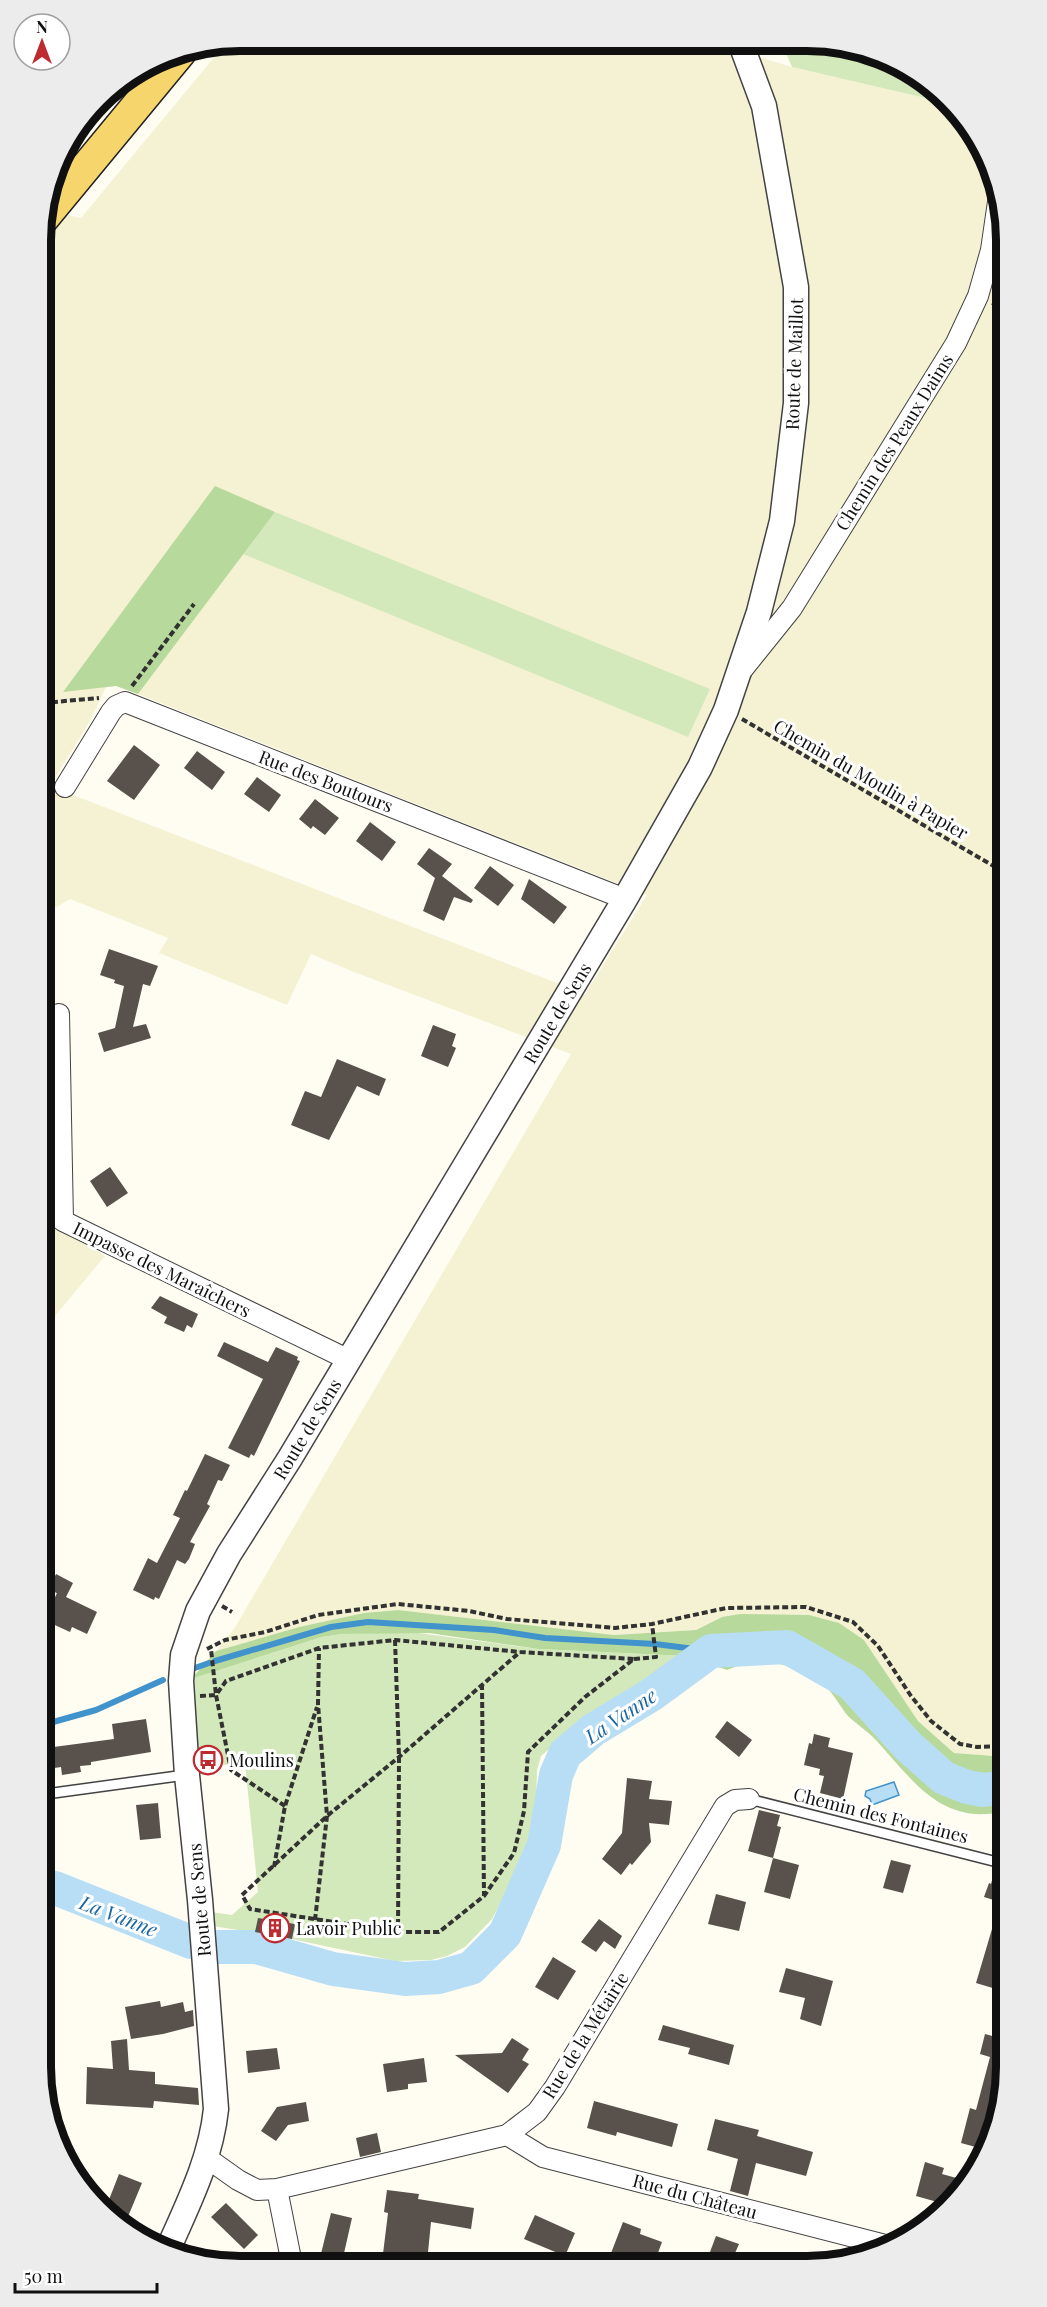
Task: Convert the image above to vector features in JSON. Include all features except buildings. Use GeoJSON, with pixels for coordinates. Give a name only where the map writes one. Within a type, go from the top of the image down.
{"type":"FeatureCollection","features":[{"type":"Feature","properties":{"kind":"main road"},"geometry":{"type":"LineString","coordinates":[[55,205],[172,64]]}},
{"type":"Feature","properties":{"kind":"street","name":"Route de Maillot"},"geometry":{"type":"LineString","coordinates":[[738,679],[759,612],[782,521],[796,403],[796,287],[764,106],[744,51]]}},
{"type":"Feature","properties":{"kind":"street","name":"Chemin des Peaux Daims"},"geometry":{"type":"LineString","coordinates":[[738,679],[792,608],[956,343],[978,296],[991,250],[995,224]]}},
{"type":"Feature","properties":{"kind":"street","name":"Route de Sens"},"geometry":{"type":"LineString","coordinates":[[172,2243],[207,2158],[216,2109],[181,1681],[183,1655],[198,1611],[229,1554],[349,1360],[625,899],[700,767],[738,679]]}},
{"type":"Feature","properties":{"kind":"street","name":"Rue des Boutours"},"geometry":{"type":"LineString","coordinates":[[121,703],[126,702],[625,899]]}},
{"type":"Feature","properties":{"kind":"street"},"geometry":{"type":"LineString","coordinates":[[65,787],[111,712],[121,703]]}},
{"type":"Feature","properties":{"kind":"street","name":"Impasse des Maraîchers"},"geometry":{"type":"LineString","coordinates":[[59,1014],[63,1221],[349,1360]]}},
{"type":"Feature","properties":{"kind":"street","name":"Rue de la Métairie"},"geometry":{"type":"LineString","coordinates":[[277,2189],[507,2135],[537,2112],[555,2087],[725,1806],[735,1800],[749,1798]]}},
{"type":"Feature","properties":{"kind":"street","name":"Rue du Château"},"geometry":{"type":"LineString","coordinates":[[507,2135],[543,2157],[876,2243]]}},
{"type":"Feature","properties":{"kind":"street"},"geometry":{"type":"LineString","coordinates":[[207,2158],[238,2180],[257,2190],[277,2189],[290,2256]]}},
{"type":"Feature","properties":{"kind":"lane"},"geometry":{"type":"LineString","coordinates":[[51,1793],[187,1774]]}},
{"type":"Feature","properties":{"kind":"lane","name":"Chemin des Fontaines"},"geometry":{"type":"LineString","coordinates":[[749,1798],[996,1862]]}},
{"type":"Feature","properties":{"kind":"path"},"geometry":{"type":"LineString","coordinates":[[51,702],[99,698],[121,703],[194,604]]}},
{"type":"Feature","properties":{"kind":"path","name":"Chemin du Moulin à Papier"},"geometry":{"type":"LineString","coordinates":[[726,710],[996,868]]}},
{"type":"Feature","properties":{"kind":"path"},"geometry":{"type":"LineString","coordinates":[[183,1655],[211,1649],[225,1640],[265,1632],[318,1616],[398,1604],[468,1611],[507,1619],[560,1625],[615,1628],[652,1624],[726,1608],[806,1607],[853,1622],[878,1646],[911,1696],[932,1721],[960,1744],[977,1747],[996,1746]]}},
{"type":"Feature","properties":{"kind":"path"},"geometry":{"type":"LineString","coordinates":[[216,1695],[226,1681],[319,1648],[395,1640],[520,1652],[634,1659],[656,1657],[652,1624]]}},
{"type":"Feature","properties":{"kind":"path"},"geometry":{"type":"LineString","coordinates":[[395,1640],[399,1757],[398,1932]]}},
{"type":"Feature","properties":{"kind":"path"},"geometry":{"type":"LineString","coordinates":[[315,1920],[327,1816],[318,1704],[319,1648]]}},
{"type":"Feature","properties":{"kind":"path"},"geometry":{"type":"LineString","coordinates":[[211,1649],[216,1695],[231,1770],[285,1806]]}},
{"type":"Feature","properties":{"kind":"path"},"geometry":{"type":"LineString","coordinates":[[520,1652],[327,1816],[242,1895],[250,1909],[398,1932],[439,1932],[484,1896],[514,1853],[524,1811],[528,1752],[585,1696],[634,1659]]}},
{"type":"Feature","properties":{"kind":"path"},"geometry":{"type":"LineString","coordinates":[[482,1684],[484,1896]]}},
{"type":"Feature","properties":{"kind":"path"},"geometry":{"type":"LineString","coordinates":[[274,1867],[285,1806],[318,1704]]}},
{"type":"Feature","properties":{"kind":"shaded area"},"geometry":{"type":"Polygon","coordinates":[[[738,51],[792,67],[934,100],[957,125],[971,146],[990,191],[996,240],[996,1756],[954,1753],[918,1721],[864,1640],[722,1617],[696,1630],[614,1635],[398,1610],[364,1613],[299,1627],[216,1651],[234,1629],[571,1054],[311,954],[287,1005],[159,953],[168,938],[70,899],[57,907],[51,905],[51,786],[585,994],[647,895],[116,686],[106,687],[89,723],[51,784],[51,228],[54,212],[81,218],[218,53],[738,51]]]}},
{"type":"Feature","properties":{"kind":"shaded area"},"geometry":{"type":"Polygon","coordinates":[[[51,1222],[105,1256],[51,1321],[51,1222]]]}},
{"type":"Feature","properties":{"kind":"green space"},"geometry":{"type":"Polygon","coordinates":[[[785,51],[819,51],[844,55],[891,70],[934,100],[792,67],[785,51]]]}},
{"type":"Feature","properties":{"kind":"green space"},"geometry":{"type":"Polygon","coordinates":[[[215,486],[275,512],[138,694],[116,686],[63,692],[215,486]]]}},
{"type":"Feature","properties":{"kind":"green space"},"geometry":{"type":"Polygon","coordinates":[[[275,512],[710,689],[688,737],[243,554],[275,512]]]}},
{"type":"Feature","properties":{"kind":"green space"},"geometry":{"type":"Polygon","coordinates":[[[398,1610],[614,1635],[696,1630],[722,1617],[740,1614],[809,1615],[839,1623],[864,1640],[918,1721],[954,1753],[996,1756],[996,1812],[983,1814],[963,1812],[945,1806],[916,1784],[875,1739],[850,1718],[823,1685],[799,1671],[769,1662],[748,1664],[727,1670],[687,1656],[538,1649],[429,1633],[342,1634],[322,1637],[191,1679],[216,1651],[299,1627],[364,1613],[398,1610]]]}},
{"type":"Feature","properties":{"kind":"green space"},"geometry":{"type":"Polygon","coordinates":[[[411,1632],[538,1649],[687,1656],[581,1722],[541,1756],[537,1770],[536,1812],[523,1860],[492,1919],[465,1947],[447,1956],[431,1960],[395,1961],[292,1939],[213,1926],[211,1912],[232,1915],[258,1892],[245,1763],[198,1767],[191,1679],[322,1637],[342,1634],[411,1632]]]}},
{"type":"Feature","properties":{"kind":"water"},"geometry":{"type":"Polygon","coordinates":[[[894,1782],[899,1795],[872,1805],[870,1799],[865,1796],[866,1791],[894,1782]]]}},
{"type":"Feature","properties":{"kind":"waterway"},"geometry":{"type":"LineString","coordinates":[[215,1661],[331,1627],[368,1622],[494,1630],[545,1638],[655,1644],[711,1651]]}},
{"type":"Feature","properties":{"kind":"waterway","name":"La Vanne"},"geometry":{"type":"LineString","coordinates":[[217,1947],[256,1947],[333,1969],[405,1979],[439,1977],[471,1968],[505,1934],[544,1845],[556,1775],[565,1754],[593,1730],[651,1695],[711,1651],[787,1647],[852,1684],[908,1746],[944,1778],[967,1787],[983,1790],[996,1788]]}},
{"type":"Feature","properties":{"kind":"waterway"},"geometry":{"type":"LineString","coordinates":[[192,1669],[209,1663]]}},
{"type":"Feature","properties":{"kind":"waterway"},"geometry":{"type":"LineString","coordinates":[[51,1723],[96,1710],[163,1680]]}},
{"type":"Feature","properties":{"kind":"waterway","name":"La Vanne"},"geometry":{"type":"LineString","coordinates":[[51,1888],[191,1942]]}},
{"type":"Feature","properties":{"kind":"place","name":"Moulins"},"geometry":{"type":"Point","coordinates":[208,1760]}},
{"type":"Feature","properties":{"kind":"place","name":"Lavoir Public"},"geometry":{"type":"Point","coordinates":[275,1928]}}]}
